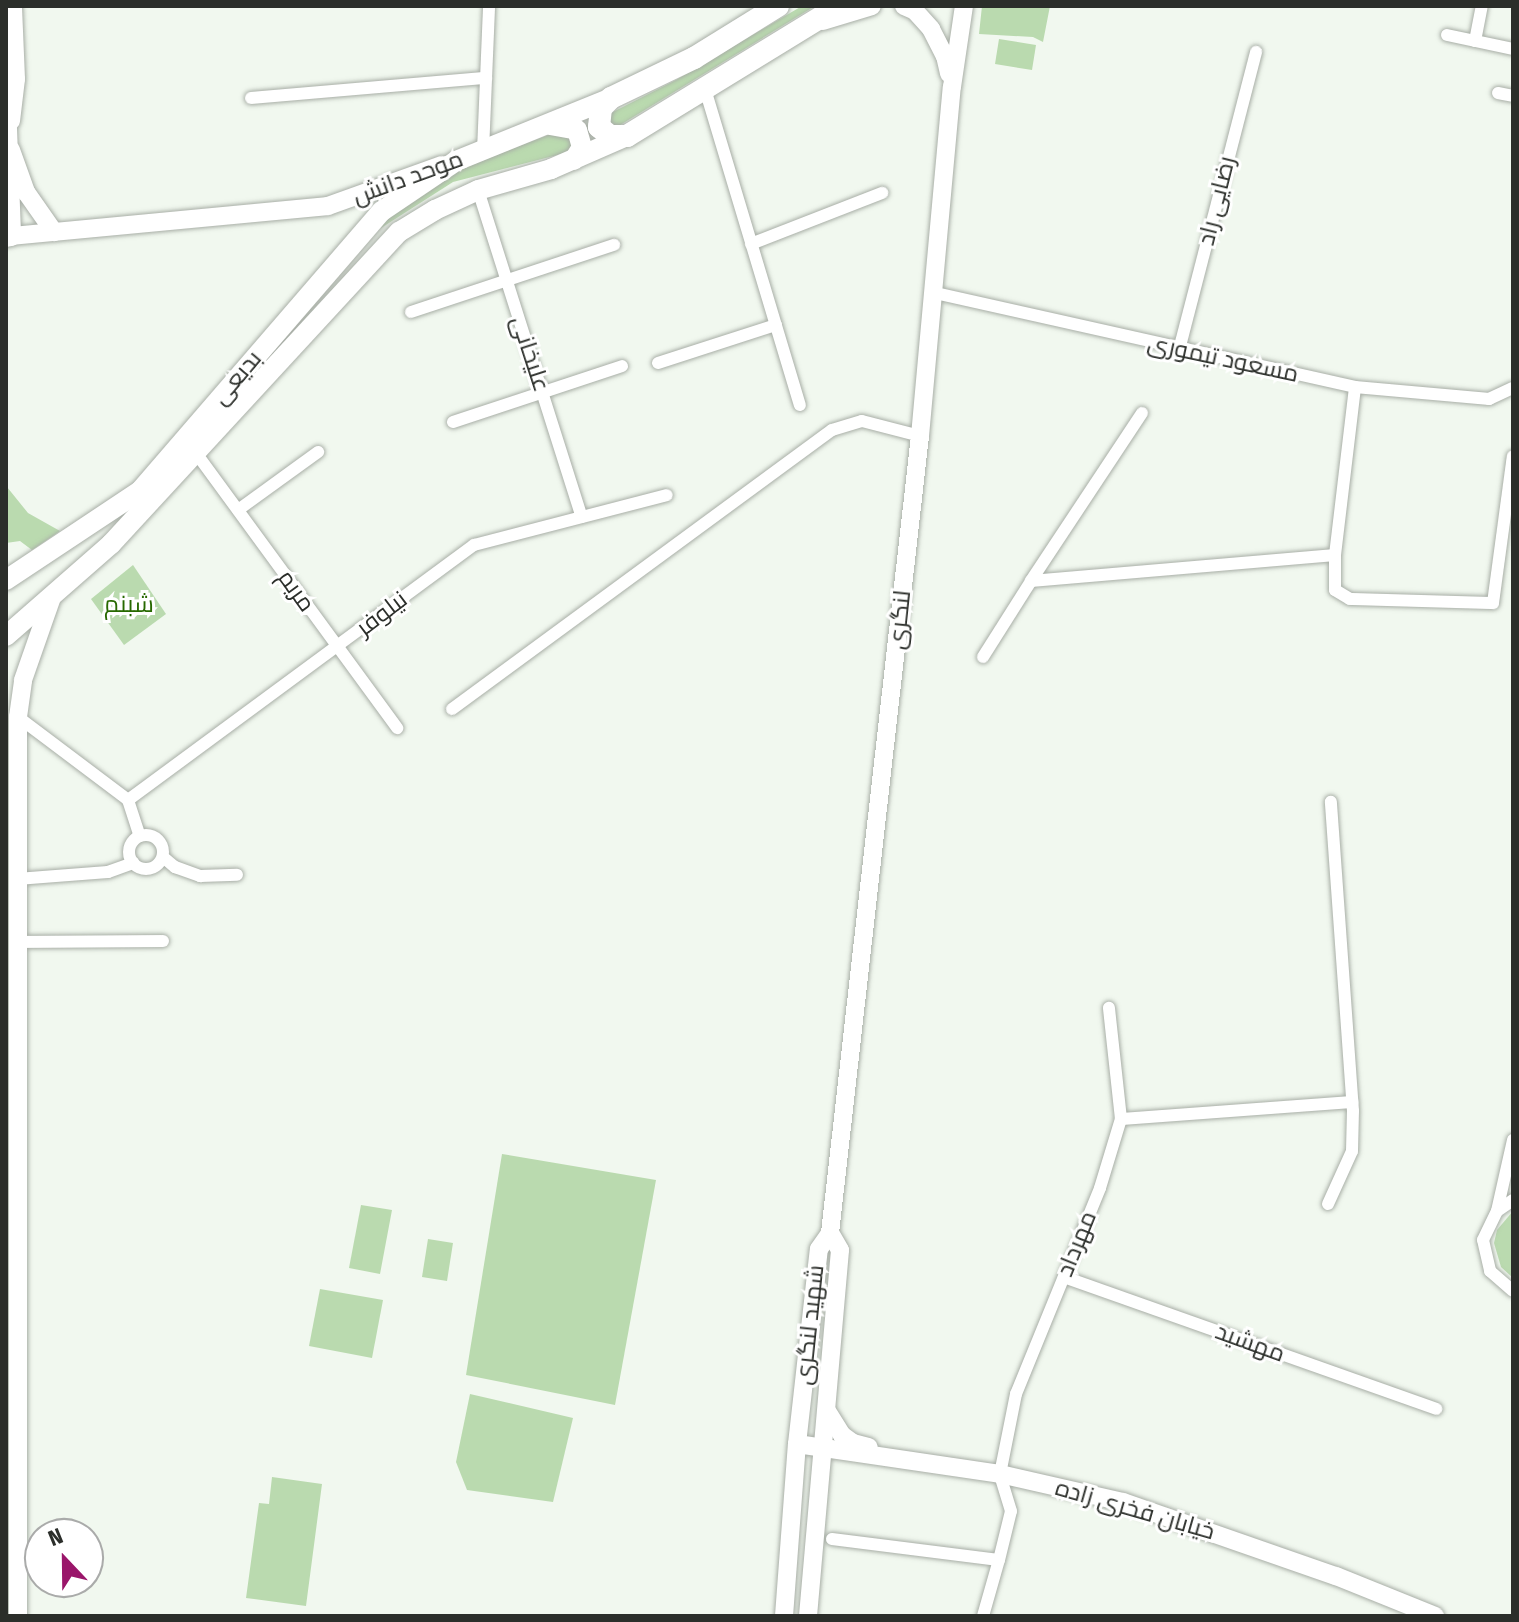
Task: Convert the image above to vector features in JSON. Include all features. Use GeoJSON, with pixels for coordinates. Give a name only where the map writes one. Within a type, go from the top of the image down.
{"type":"FeatureCollection","features":[{"type":"Feature","properties":{"kind":"highway","name":"موحد دانش"},"geometry":{"type":"LineString","coordinates":[[611,98],[694,58],[778,6]]}},
{"type":"Feature","properties":{"kind":"highway","name":"موحد دانش"},"geometry":{"type":"LineString","coordinates":[[627,136],[839,6]]}},
{"type":"Feature","properties":{"kind":"highway"},"geometry":{"type":"LineString","coordinates":[[611,98],[601,108],[599,127],[610,136],[627,136]]}},
{"type":"Feature","properties":{"kind":"main road"},"geometry":{"type":"LineString","coordinates":[[13,6],[16,79],[9,143],[26,192],[54,232]]}},
{"type":"Feature","properties":{"kind":"main road"},"geometry":{"type":"LineString","coordinates":[[809,26],[872,6]]}},
{"type":"Feature","properties":{"kind":"main road"},"geometry":{"type":"LineString","coordinates":[[904,6],[921,16],[936,37],[945,56],[952,87]]}},
{"type":"Feature","properties":{"kind":"main road","name":"لنگری"},"geometry":{"type":"LineString","coordinates":[[830,1233],[920,436],[952,87],[964,6]]}},
{"type":"Feature","properties":{"kind":"main road","name":"موحد دانش"},"geometry":{"type":"LineString","coordinates":[[8,236],[328,206],[483,151],[611,98]]}},
{"type":"Feature","properties":{"kind":"main road"},"geometry":{"type":"LineString","coordinates":[[6,103],[8,236]]}},
{"type":"Feature","properties":{"kind":"main road"},"geometry":{"type":"LineString","coordinates":[[550,125],[577,130],[582,147],[574,160]]}},
{"type":"Feature","properties":{"kind":"main road","name":"موحد دانش"},"geometry":{"type":"LineString","coordinates":[[384,246],[419,219],[478,190],[574,160],[627,136]]}},
{"type":"Feature","properties":{"kind":"main road","name":"بدیعی"},"geometry":{"type":"LineString","coordinates":[[6,580],[140,491],[368,224],[403,195],[456,161]]}},
{"type":"Feature","properties":{"kind":"main road","name":"بدیعی"},"geometry":{"type":"LineString","coordinates":[[6,636],[111,544],[384,246]]}},
{"type":"Feature","properties":{"kind":"main road"},"geometry":{"type":"LineString","coordinates":[[18,1616],[12,1489],[12,989],[17,942],[17,879],[11,777],[23,680],[52,597]]}},
{"type":"Feature","properties":{"kind":"main road","name":"شهید لنگری"},"geometry":{"type":"LineString","coordinates":[[784,1616],[797,1444],[819,1249],[830,1233],[840,1250],[808,1616]]}},
{"type":"Feature","properties":{"kind":"main road"},"geometry":{"type":"LineString","coordinates":[[827,1411],[842,1435],[885,1457]]}},
{"type":"Feature","properties":{"kind":"main road","name":"خیابان فخری زاده"},"geometry":{"type":"LineString","coordinates":[[797,1444],[1000,1474],[1123,1502],[1336,1576],[1435,1616]]}},
{"type":"Feature","properties":{"kind":"street"},"geometry":{"type":"LineString","coordinates":[[483,151],[489,6]]}},
{"type":"Feature","properties":{"kind":"street"},"geometry":{"type":"LineString","coordinates":[[1475,41],[1482,6]]}},
{"type":"Feature","properties":{"kind":"street"},"geometry":{"type":"LineString","coordinates":[[1447,35],[1513,49]]}},
{"type":"Feature","properties":{"kind":"street","name":"رضایی راد"},"geometry":{"type":"LineString","coordinates":[[1179,350],[1256,52]]}},
{"type":"Feature","properties":{"kind":"street"},"geometry":{"type":"LineString","coordinates":[[251,98],[486,78]]}},
{"type":"Feature","properties":{"kind":"street"},"geometry":{"type":"LineString","coordinates":[[705,89],[800,405]]}},
{"type":"Feature","properties":{"kind":"street"},"geometry":{"type":"LineString","coordinates":[[1498,93],[1513,96]]}},
{"type":"Feature","properties":{"kind":"street","name":"علیخانی"},"geometry":{"type":"LineString","coordinates":[[478,190],[582,517]]}},
{"type":"Feature","properties":{"kind":"street"},"geometry":{"type":"LineString","coordinates":[[751,244],[882,193]]}},
{"type":"Feature","properties":{"kind":"street"},"geometry":{"type":"LineString","coordinates":[[411,312],[614,245]]}},
{"type":"Feature","properties":{"kind":"street","name":"مسعود تیموری"},"geometry":{"type":"LineString","coordinates":[[935,293],[1355,387],[1489,399],[1513,388]]}},
{"type":"Feature","properties":{"kind":"street"},"geometry":{"type":"LineString","coordinates":[[658,363],[776,325]]}},
{"type":"Feature","properties":{"kind":"street"},"geometry":{"type":"LineString","coordinates":[[453,422],[622,366]]}},
{"type":"Feature","properties":{"kind":"street"},"geometry":{"type":"LineString","coordinates":[[1355,387],[1335,555],[1335,590],[1350,599],[1493,603],[1513,456]]}},
{"type":"Feature","properties":{"kind":"street"},"geometry":{"type":"LineString","coordinates":[[983,657],[1142,413]]}},
{"type":"Feature","properties":{"kind":"street"},"geometry":{"type":"LineString","coordinates":[[452,709],[832,430],[862,421],[920,436]]}},
{"type":"Feature","properties":{"kind":"street"},"geometry":{"type":"LineString","coordinates":[[238,510],[318,452]]}},
{"type":"Feature","properties":{"kind":"street","name":"مریم"},"geometry":{"type":"LineString","coordinates":[[196,453],[397,728]]}},
{"type":"Feature","properties":{"kind":"street","name":"نیلوفر"},"geometry":{"type":"LineString","coordinates":[[128,800],[474,545],[667,495]]}},
{"type":"Feature","properties":{"kind":"street"},"geometry":{"type":"LineString","coordinates":[[1031,581],[1335,555]]}},
{"type":"Feature","properties":{"kind":"street"},"geometry":{"type":"LineString","coordinates":[[18,717],[128,800],[140,836]]}},
{"type":"Feature","properties":{"kind":"street"},"geometry":{"type":"LineString","coordinates":[[1328,1204],[1352,1151],[1352,1102],[1331,802]]}},
{"type":"Feature","properties":{"kind":"street"},"geometry":{"type":"LineString","coordinates":[[133,863],[129,848],[140,836],[151,835],[160,841],[163,857],[175,867],[200,876],[237,875]]}},
{"type":"Feature","properties":{"kind":"street"},"geometry":{"type":"LineString","coordinates":[[17,879],[108,872],[133,863],[148,870],[157,866],[163,857]]}},
{"type":"Feature","properties":{"kind":"street"},"geometry":{"type":"LineString","coordinates":[[17,942],[163,941]]}},
{"type":"Feature","properties":{"kind":"street","name":"مهرداد"},"geometry":{"type":"LineString","coordinates":[[1000,1474],[1016,1394],[1100,1188],[1121,1119],[1109,1008]]}},
{"type":"Feature","properties":{"kind":"street"},"geometry":{"type":"LineString","coordinates":[[1121,1119],[1352,1102]]}},
{"type":"Feature","properties":{"kind":"street"},"geometry":{"type":"LineString","coordinates":[[1497,1211],[1513,1140]]}},
{"type":"Feature","properties":{"kind":"street"},"geometry":{"type":"LineString","coordinates":[[1513,1200],[1497,1211],[1488,1224],[1484,1256],[1490,1271],[1513,1291]]}},
{"type":"Feature","properties":{"kind":"street","name":"مهشید"},"geometry":{"type":"LineString","coordinates":[[1064,1277],[1436,1409]]}},
{"type":"Feature","properties":{"kind":"street"},"geometry":{"type":"LineString","coordinates":[[983,1616],[1011,1507],[1000,1474]]}},
{"type":"Feature","properties":{"kind":"street"},"geometry":{"type":"LineString","coordinates":[[832,1539],[999,1560]]}},
{"type":"Feature","properties":{"kind":"green space"},"geometry":{"type":"Polygon","coordinates":[[[802,6],[815,6],[612,130],[607,115],[676,80],[802,6]]]}},
{"type":"Feature","properties":{"kind":"green space"},"geometry":{"type":"Polygon","coordinates":[[[982,6],[1050,6],[1043,42],[1033,37],[979,34],[982,6]]]}},
{"type":"Feature","properties":{"kind":"green space"},"geometry":{"type":"Polygon","coordinates":[[[999,39],[1036,45],[1032,70],[995,64],[999,39]]]}},
{"type":"Feature","properties":{"kind":"green space"},"geometry":{"type":"Polygon","coordinates":[[[559,131],[574,140],[569,152],[453,182],[381,228],[385,213],[471,164],[559,131]]]}},
{"type":"Feature","properties":{"kind":"green space"},"geometry":{"type":"Polygon","coordinates":[[[7,487],[28,513],[60,531],[32,550],[20,541],[6,543],[7,487]]]}},
{"type":"Feature","properties":{"kind":"green space","name":"شبنم"},"geometry":{"type":"Polygon","coordinates":[[[133,565],[166,614],[124,645],[91,599],[133,565]]]}},
{"type":"Feature","properties":{"kind":"green space"},"geometry":{"type":"Polygon","coordinates":[[[502,1154],[656,1180],[615,1405],[466,1375],[502,1154]]]}},
{"type":"Feature","properties":{"kind":"green space"},"geometry":{"type":"Polygon","coordinates":[[[361,1205],[392,1210],[380,1274],[349,1268],[361,1205]]]}},
{"type":"Feature","properties":{"kind":"green space"},"geometry":{"type":"Polygon","coordinates":[[[1513,1211],[1513,1278],[1501,1267],[1494,1243],[1497,1230],[1513,1211]]]}},
{"type":"Feature","properties":{"kind":"green space"},"geometry":{"type":"Polygon","coordinates":[[[428,1239],[453,1243],[447,1281],[422,1277],[428,1239]]]}},
{"type":"Feature","properties":{"kind":"green space"},"geometry":{"type":"Polygon","coordinates":[[[320,1289],[383,1300],[372,1358],[309,1346],[320,1289]]]}},
{"type":"Feature","properties":{"kind":"green space"},"geometry":{"type":"Polygon","coordinates":[[[470,1394],[573,1418],[553,1502],[467,1490],[456,1462],[470,1394]]]}},
{"type":"Feature","properties":{"kind":"green space"},"geometry":{"type":"Polygon","coordinates":[[[272,1477],[322,1484],[306,1606],[246,1598],[259,1503],[269,1504],[272,1477]]]}}]}
